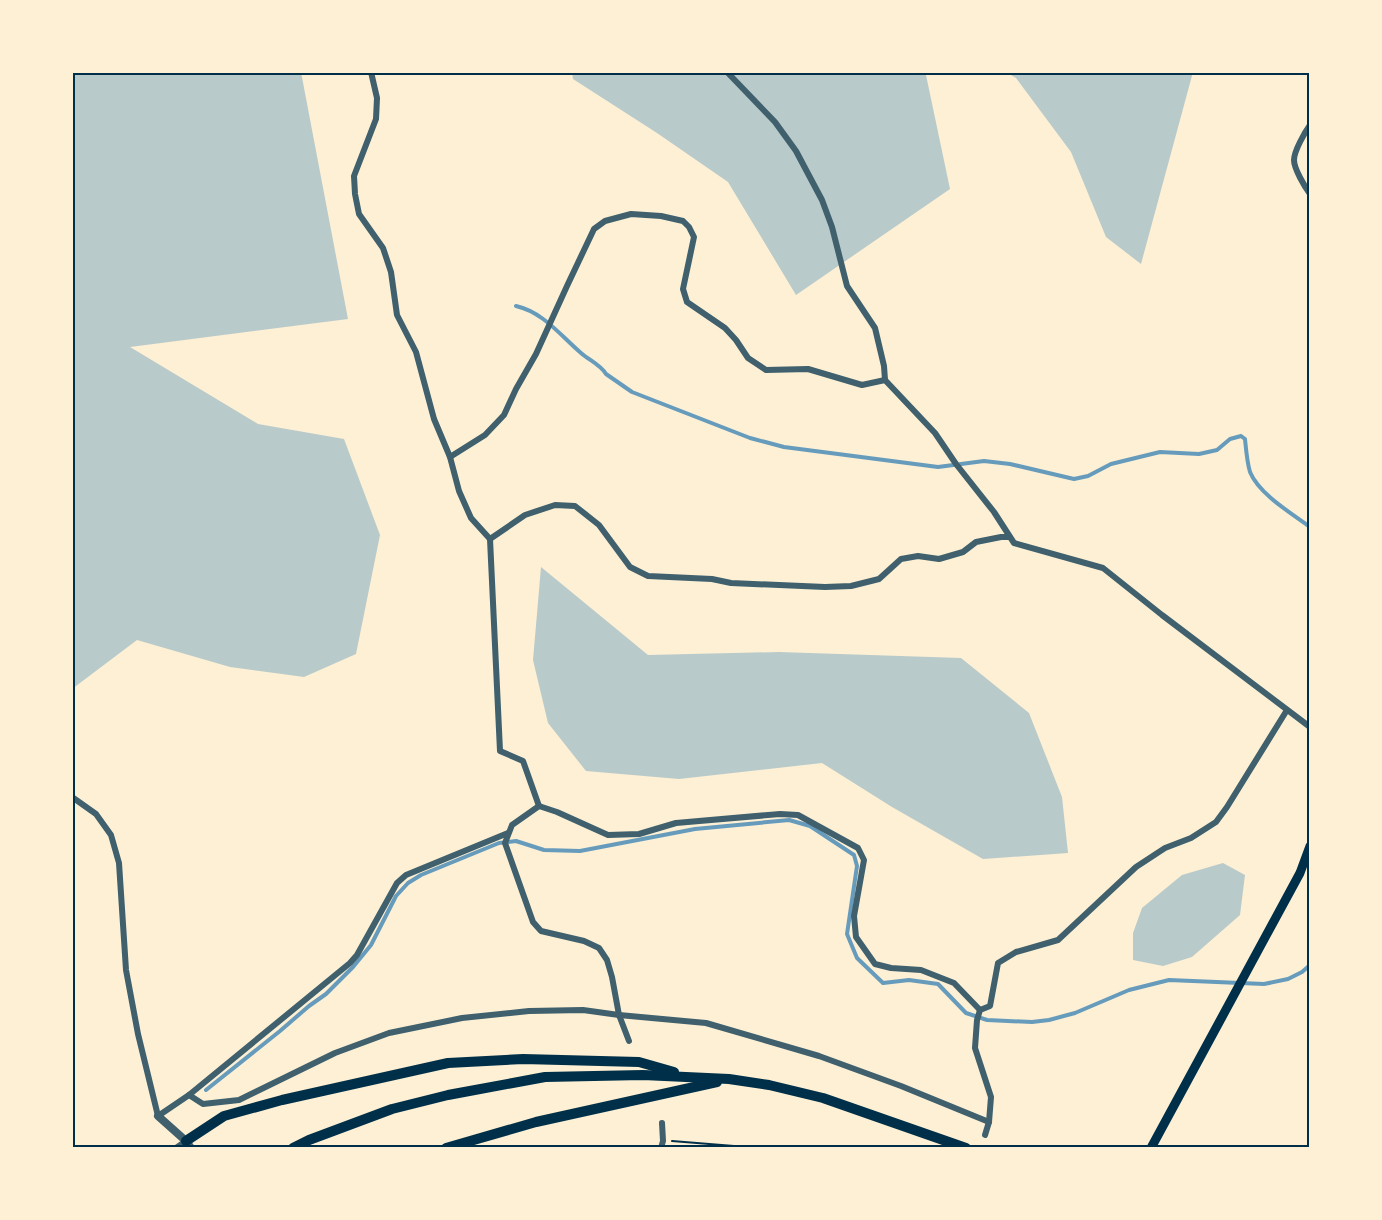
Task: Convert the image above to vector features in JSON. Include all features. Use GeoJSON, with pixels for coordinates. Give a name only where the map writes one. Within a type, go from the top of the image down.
{"type":"FeatureCollection","features":[{"type":"Feature","properties":{"kind":"highway"},"geometry":{"type":"LineString","coordinates":[[188,1144],[224,1116],[282,1100],[448,1063],[524,1059],[639,1062],[692,1077]]}},
{"type":"Feature","properties":{"kind":"highway"},"geometry":{"type":"LineString","coordinates":[[293,1148],[392,1109],[448,1095],[545,1077],[644,1075],[729,1079],[770,1085],[823,1098],[966,1148]]}},
{"type":"Feature","properties":{"kind":"highway"},"geometry":{"type":"LineString","coordinates":[[446,1148],[536,1122],[729,1079]]}},
{"type":"Feature","properties":{"kind":"main road"},"geometry":{"type":"LineString","coordinates":[[1151,1148],[1300,873],[1310,846]]}},
{"type":"Feature","properties":{"kind":"street"},"geometry":{"type":"LineString","coordinates":[[371,72],[377,98],[376,119],[354,176],[359,214],[383,248],[391,272],[397,315],[416,352],[434,419],[450,457],[459,490],[471,518],[490,538],[500,752],[523,761],[539,806]]}},
{"type":"Feature","properties":{"kind":"street"},"geometry":{"type":"LineString","coordinates":[[727,72],[775,122],[796,151],[822,200],[832,227],[847,286],[875,328],[885,380],[935,433],[994,512],[1014,543],[1103,568],[1310,727]]}},
{"type":"Feature","properties":{"kind":"street"},"geometry":{"type":"LineString","coordinates":[[1310,125],[1294,159],[1302,182],[1310,194]]}},
{"type":"Feature","properties":{"kind":"street"},"geometry":{"type":"LineString","coordinates":[[450,457],[485,435],[504,415],[536,354],[594,229],[605,220],[631,214],[661,216],[683,221],[689,227],[694,237],[683,289],[687,302],[725,327],[748,358],[766,370],[808,369],[862,385],[885,380]]}},
{"type":"Feature","properties":{"kind":"street"},"geometry":{"type":"LineString","coordinates":[[490,538],[525,515],[555,504],[574,506],[599,525],[630,567],[648,576],[712,579],[731,583],[825,587],[851,586],[879,579],[901,559],[918,556],[939,559],[963,552],[976,543],[1009,537]]}},
{"type":"Feature","properties":{"kind":"street"},"geometry":{"type":"LineString","coordinates":[[980,1010],[990,1006],[998,963],[1016,952],[1058,940],[1136,867],[1166,848],[1191,838],[1216,822],[1287,710]]}},
{"type":"Feature","properties":{"kind":"street"},"geometry":{"type":"LineString","coordinates":[[72,797],[96,814],[111,835],[114,844],[119,863],[126,970],[138,1034],[158,1116],[188,1144],[176,1148]]}},
{"type":"Feature","properties":{"kind":"street"},"geometry":{"type":"LineString","coordinates":[[539,806],[512,825],[505,843],[533,922],[541,931],[584,941],[599,948],[607,960],[619,1015],[629,1041]]}},
{"type":"Feature","properties":{"kind":"street"},"geometry":{"type":"LineString","coordinates":[[539,806],[608,835],[639,834],[676,823],[780,814],[798,815],[858,848],[864,860],[854,916],[856,937],[875,964],[891,968],[921,970],[954,983],[980,1010]]}},
{"type":"Feature","properties":{"kind":"street"},"geometry":{"type":"LineString","coordinates":[[158,1116],[189,1095],[350,963],[357,955],[397,883],[406,875],[507,833]]}},
{"type":"Feature","properties":{"kind":"street"},"geometry":{"type":"LineString","coordinates":[[189,1095],[203,1104],[239,1100],[335,1053],[389,1033],[462,1018],[529,1011],[583,1010],[706,1023],[808,1052],[901,1086],[989,1122]]}},
{"type":"Feature","properties":{"kind":"street"},"geometry":{"type":"LineString","coordinates":[[980,1010],[975,1048],[991,1097],[989,1122],[985,1135]]}},
{"type":"Feature","properties":{"kind":"street"},"geometry":{"type":"LineString","coordinates":[[662,1123],[662,1144]]}},
{"type":"Feature","properties":{"kind":"path"},"geometry":{"type":"LineString","coordinates":[[662,1144],[739,1148]]}},
{"type":"Feature","properties":{"kind":"shaded area"},"geometry":{"type":"Polygon","coordinates":[[[72,72],[301,72],[348,319],[130,347],[258,424],[344,439],[380,535],[356,654],[304,677],[230,667],[137,640],[72,689],[72,72]]]}},
{"type":"Feature","properties":{"kind":"shaded area"},"geometry":{"type":"Polygon","coordinates":[[[572,72],[929,72],[926,75],[950,189],[796,295],[728,182],[573,79],[572,72]]]}},
{"type":"Feature","properties":{"kind":"shaded area"},"geometry":{"type":"Polygon","coordinates":[[[1006,72],[1193,72],[1141,264],[1106,237],[1071,152],[1016,78],[1006,72]]]}},
{"type":"Feature","properties":{"kind":"shaded area"},"geometry":{"type":"Polygon","coordinates":[[[541,567],[648,655],[779,652],[961,658],[1029,713],[1062,797],[1068,853],[983,859],[892,807],[822,763],[679,779],[586,771],[548,723],[533,660],[541,567]]]}},
{"type":"Feature","properties":{"kind":"shaded area"},"geometry":{"type":"Polygon","coordinates":[[[1223,863],[1245,875],[1240,915],[1192,957],[1163,966],[1133,960],[1133,933],[1142,908],[1182,875],[1223,863]]]}},
{"type":"Feature","properties":{"kind":"waterway"},"geometry":{"type":"LineString","coordinates":[[516,306],[535,313],[606,374],[632,392],[750,438],[784,447],[938,467],[984,461],[1010,464],[1074,479],[1088,476],[1111,464],[1160,452],[1199,454],[1217,450],[1230,439],[1241,436],[1245,439],[1250,472],[1260,488],[1276,503],[1310,527]]}},
{"type":"Feature","properties":{"kind":"waterway"},"geometry":{"type":"LineString","coordinates":[[206,1090],[326,994],[353,967],[371,945],[396,896],[408,883],[421,875],[499,843],[516,841],[544,850],[580,851],[695,829],[789,820],[810,826],[854,855],[857,866],[847,934],[857,958],[883,983],[909,980],[938,984],[966,1013],[987,1020],[1032,1022],[1049,1020],[1075,1013],[1129,990],[1169,980],[1264,984],[1288,979],[1310,965]]}}]}
